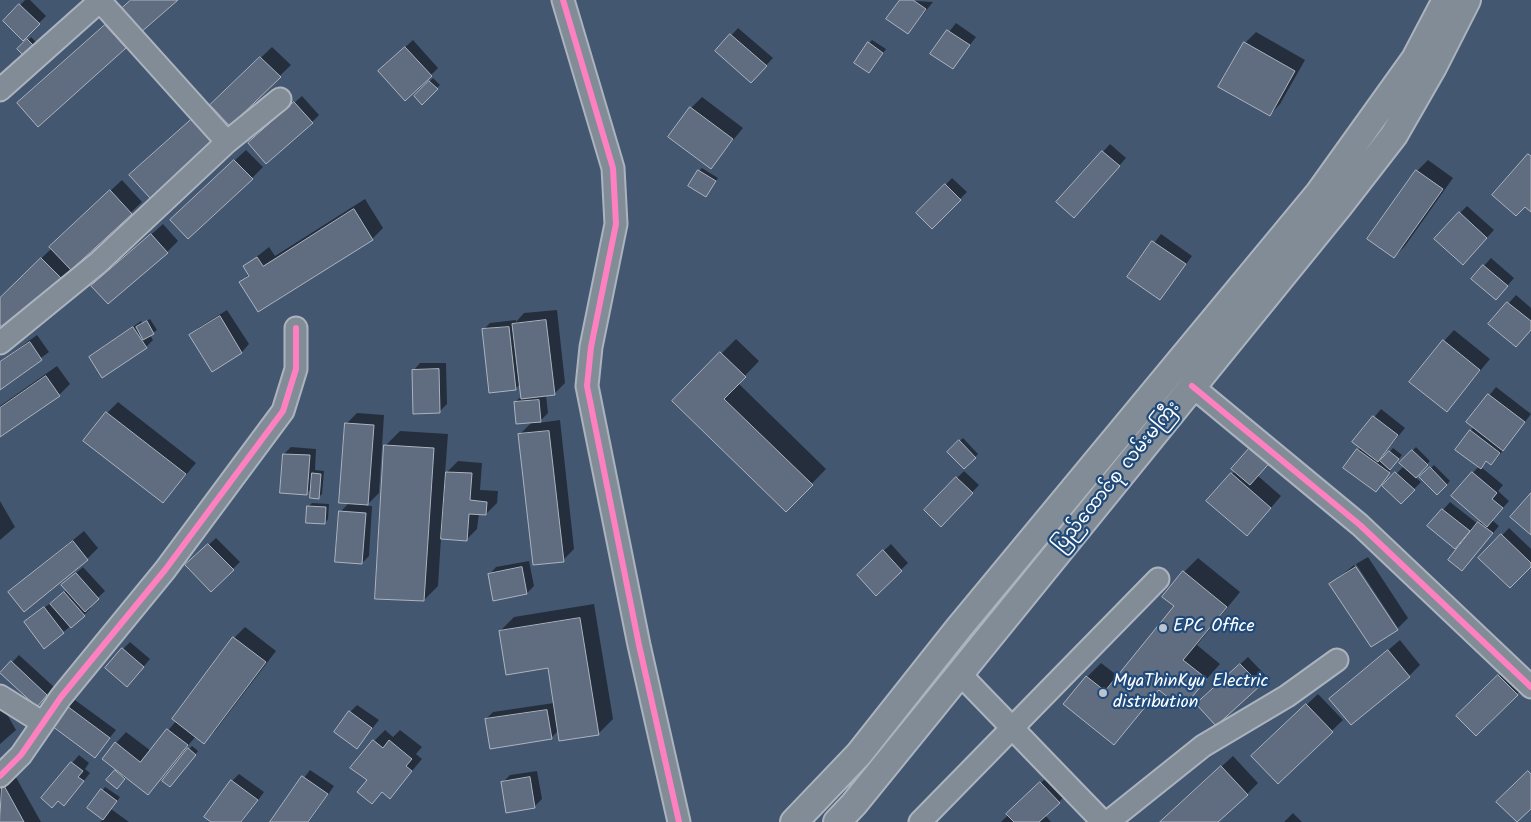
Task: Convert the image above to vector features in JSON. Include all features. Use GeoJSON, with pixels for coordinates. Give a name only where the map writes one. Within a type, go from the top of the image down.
{"type":"FeatureCollection","features":[{"type":"Feature","properties":{"kind":"main road"},"geometry":{"type":"LineString","coordinates":[[794,822],[859,754],[958,629],[1319,193],[1415,59],[1446,0]]}},
{"type":"Feature","properties":{"kind":"main road","name":"ပြည်ထောင်စု လမ်းမကြီး"},"geometry":{"type":"LineString","coordinates":[[837,822],[854,804],[960,674],[1339,206],[1394,135],[1433,67],[1466,0]]}},
{"type":"Feature","properties":{"kind":"street"},"geometry":{"type":"LineString","coordinates":[[0,90],[101,0],[227,142]]}},
{"type":"Feature","properties":{"kind":"street"},"geometry":{"type":"LineString","coordinates":[[563,0],[613,168],[616,224],[591,346],[588,386],[639,646],[679,822]]}},
{"type":"Feature","properties":{"kind":"street"},"geometry":{"type":"LineString","coordinates":[[0,343],[98,263],[227,142],[280,98]]}},
{"type":"Feature","properties":{"kind":"street"},"geometry":{"type":"LineString","coordinates":[[0,776],[21,755],[61,697],[165,570],[284,411],[296,369],[296,328]]}},
{"type":"Feature","properties":{"kind":"street"},"geometry":{"type":"LineString","coordinates":[[1192,386],[1360,525],[1531,687]]}},
{"type":"Feature","properties":{"kind":"street"},"geometry":{"type":"LineString","coordinates":[[920,822],[1158,579]]}},
{"type":"Feature","properties":{"kind":"street"},"geometry":{"type":"LineString","coordinates":[[960,674],[1101,821],[1203,746],[1287,696],[1337,660]]}},
{"type":"Feature","properties":{"kind":"street"},"geometry":{"type":"LineString","coordinates":[[0,696],[43,723]]}},
{"type":"Feature","properties":{"kind":"building"},"geometry":{"type":"Polygon","coordinates":[[[131,0],[178,0],[140,33],[120,10],[131,0]]]}},
{"type":"Feature","properties":{"kind":"building"},"geometry":{"type":"Polygon","coordinates":[[[900,0],[913,0],[926,9],[908,34],[886,19],[900,0]]]}},
{"type":"Feature","properties":{"kind":"building"},"geometry":{"type":"Polygon","coordinates":[[[19,4],[40,24],[23,41],[3,21],[19,4]]]}},
{"type":"Feature","properties":{"kind":"building"},"geometry":{"type":"Polygon","coordinates":[[[105,25],[126,48],[38,127],[17,103],[105,25]]]}},
{"type":"Feature","properties":{"kind":"building"},"geometry":{"type":"Polygon","coordinates":[[[947,30],[970,45],[953,69],[930,54],[947,30]]]}},
{"type":"Feature","properties":{"kind":"building"},"geometry":{"type":"Polygon","coordinates":[[[730,34],[767,66],[751,83],[715,51],[730,34]]]}},
{"type":"Feature","properties":{"kind":"building"},"geometry":{"type":"Polygon","coordinates":[[[27,39],[36,48],[26,58],[17,49],[27,39]]]}},
{"type":"Feature","properties":{"kind":"building"},"geometry":{"type":"Polygon","coordinates":[[[868,42],[883,53],[869,73],[854,63],[868,42]]]}},
{"type":"Feature","properties":{"kind":"building"},"geometry":{"type":"Polygon","coordinates":[[[1244,42],[1295,71],[1270,116],[1218,87],[1244,42]]]}},
{"type":"Feature","properties":{"kind":"building"},"geometry":{"type":"Polygon","coordinates":[[[405,47],[432,76],[405,101],[378,71],[405,47]]]}},
{"type":"Feature","properties":{"kind":"building"},"geometry":{"type":"Polygon","coordinates":[[[260,57],[281,77],[230,126],[210,105],[260,57]]]}},
{"type":"Feature","properties":{"kind":"building"},"geometry":{"type":"Polygon","coordinates":[[[429,81],[438,89],[422,105],[414,96],[429,81]]]}},
{"type":"Feature","properties":{"kind":"building"},"geometry":{"type":"Polygon","coordinates":[[[294,102],[313,123],[266,164],[248,143],[294,102]]]}},
{"type":"Feature","properties":{"kind":"building"},"geometry":{"type":"Polygon","coordinates":[[[690,107],[733,139],[711,169],[668,137],[690,107]]]}},
{"type":"Feature","properties":{"kind":"building"},"geometry":{"type":"Polygon","coordinates":[[[193,118],[213,141],[150,198],[129,175],[193,118]]]}},
{"type":"Feature","properties":{"kind":"building"},"geometry":{"type":"Polygon","coordinates":[[[1102,151],[1120,166],[1074,218],[1056,202],[1102,151]]]}},
{"type":"Feature","properties":{"kind":"building"},"geometry":{"type":"Polygon","coordinates":[[[1528,154],[1531,156],[1531,212],[1525,207],[1516,216],[1492,195],[1528,154]]]}},
{"type":"Feature","properties":{"kind":"building"},"geometry":{"type":"Polygon","coordinates":[[[234,160],[253,179],[188,239],[170,220],[234,160]]]}},
{"type":"Feature","properties":{"kind":"building"},"geometry":{"type":"Polygon","coordinates":[[[698,170],[716,181],[706,197],[688,186],[698,170]]]}},
{"type":"Feature","properties":{"kind":"building"},"geometry":{"type":"Polygon","coordinates":[[[1416,170],[1443,189],[1394,258],[1367,239],[1416,170]]]}},
{"type":"Feature","properties":{"kind":"building"},"geometry":{"type":"Polygon","coordinates":[[[945,184],[961,200],[932,229],[916,213],[945,184]]]}},
{"type":"Feature","properties":{"kind":"building"},"geometry":{"type":"Polygon","coordinates":[[[110,190],[132,214],[71,270],[49,247],[110,190]]]}},
{"type":"Feature","properties":{"kind":"building"},"geometry":{"type":"Polygon","coordinates":[[[354,209],[373,240],[258,312],[239,282],[249,276],[243,266],[257,257],[263,266],[354,209]]]}},
{"type":"Feature","properties":{"kind":"building"},"geometry":{"type":"Polygon","coordinates":[[[1459,212],[1487,238],[1463,265],[1434,239],[1459,212]]]}},
{"type":"Feature","properties":{"kind":"building"},"geometry":{"type":"Polygon","coordinates":[[[151,234],[168,253],[108,304],[91,286],[151,234]]]}},
{"type":"Feature","properties":{"kind":"building"},"geometry":{"type":"Polygon","coordinates":[[[1152,241],[1186,264],[1160,300],[1127,277],[1152,241]]]}},
{"type":"Feature","properties":{"kind":"building"},"geometry":{"type":"Polygon","coordinates":[[[41,258],[61,278],[6,331],[0,325],[0,298],[41,258]]]}},
{"type":"Feature","properties":{"kind":"building"},"geometry":{"type":"Polygon","coordinates":[[[1483,265],[1508,286],[1496,300],[1471,279],[1483,265]]]}},
{"type":"Feature","properties":{"kind":"building"},"geometry":{"type":"Polygon","coordinates":[[[1507,302],[1531,321],[1531,330],[1516,347],[1488,324],[1507,302]]]}},
{"type":"Feature","properties":{"kind":"building"},"geometry":{"type":"Polygon","coordinates":[[[220,316],[242,353],[212,372],[189,335],[220,316]]]}},
{"type":"Feature","properties":{"kind":"building"},"geometry":{"type":"Polygon","coordinates":[[[546,320],[555,395],[521,399],[512,324],[546,320]]]}},
{"type":"Feature","properties":{"kind":"building"},"geometry":{"type":"Polygon","coordinates":[[[147,321],[154,334],[143,340],[136,327],[147,321]]]}},
{"type":"Feature","properties":{"kind":"building"},"geometry":{"type":"Polygon","coordinates":[[[133,327],[147,348],[102,378],[89,357],[133,327]]]}},
{"type":"Feature","properties":{"kind":"building"},"geometry":{"type":"Polygon","coordinates":[[[509,327],[516,390],[489,393],[482,329],[509,327]]]}},
{"type":"Feature","properties":{"kind":"building"},"geometry":{"type":"Polygon","coordinates":[[[1443,340],[1480,370],[1447,412],[1409,382],[1443,340]]]}},
{"type":"Feature","properties":{"kind":"building"},"geometry":{"type":"Polygon","coordinates":[[[30,342],[42,360],[0,390],[0,362],[30,342]]]}},
{"type":"Feature","properties":{"kind":"building"},"geometry":{"type":"Polygon","coordinates":[[[720,352],[746,377],[724,399],[813,485],[786,512],[672,401],[720,352]]]}},
{"type":"Feature","properties":{"kind":"building"},"geometry":{"type":"Polygon","coordinates":[[[439,369],[440,413],[413,414],[412,370],[439,369]]]}},
{"type":"Feature","properties":{"kind":"building"},"geometry":{"type":"Polygon","coordinates":[[[46,376],[60,396],[0,437],[0,408],[46,376]]]}},
{"type":"Feature","properties":{"kind":"building"},"geometry":{"type":"Polygon","coordinates":[[[1488,394],[1525,422],[1503,451],[1466,422],[1488,394]]]}},
{"type":"Feature","properties":{"kind":"building"},"geometry":{"type":"Polygon","coordinates":[[[539,400],[541,422],[516,424],[514,402],[539,400]]]}},
{"type":"Feature","properties":{"kind":"building"},"geometry":{"type":"Polygon","coordinates":[[[106,412],[186,474],[163,503],[83,441],[106,412]]]}},
{"type":"Feature","properties":{"kind":"building"},"geometry":{"type":"Polygon","coordinates":[[[1373,416],[1398,435],[1378,462],[1352,442],[1373,416]]]}},
{"type":"Feature","properties":{"kind":"building"},"geometry":{"type":"Polygon","coordinates":[[[345,423],[374,425],[368,505],[339,503],[345,423]]]}},
{"type":"Feature","properties":{"kind":"building"},"geometry":{"type":"Polygon","coordinates":[[[1470,430],[1500,453],[1491,465],[1486,461],[1481,469],[1455,450],[1470,430]]]}},
{"type":"Feature","properties":{"kind":"building"},"geometry":{"type":"Polygon","coordinates":[[[549,431],[564,562],[533,565],[518,434],[549,431]]]}},
{"type":"Feature","properties":{"kind":"building"},"geometry":{"type":"Polygon","coordinates":[[[959,440],[976,458],[964,469],[947,452],[959,440]]]}},
{"type":"Feature","properties":{"kind":"building"},"geometry":{"type":"Polygon","coordinates":[[[1254,443],[1273,459],[1250,485],[1231,469],[1254,443]]]}},
{"type":"Feature","properties":{"kind":"building"},"geometry":{"type":"Polygon","coordinates":[[[384,445],[434,448],[424,601],[375,599],[384,445]]]}},
{"type":"Feature","properties":{"kind":"building"},"geometry":{"type":"Polygon","coordinates":[[[1357,449],[1390,473],[1376,492],[1343,468],[1357,449]]]}},
{"type":"Feature","properties":{"kind":"building"},"geometry":{"type":"Polygon","coordinates":[[[1412,450],[1428,465],[1416,478],[1399,463],[1412,450]]]}},
{"type":"Feature","properties":{"kind":"building"},"geometry":{"type":"Polygon","coordinates":[[[1389,451],[1399,459],[1390,470],[1380,461],[1389,451]]]}},
{"type":"Feature","properties":{"kind":"building"},"geometry":{"type":"Polygon","coordinates":[[[283,454],[310,455],[307,495],[280,493],[283,454]]]}},
{"type":"Feature","properties":{"kind":"building"},"geometry":{"type":"Polygon","coordinates":[[[1430,467],[1447,485],[1437,495],[1419,477],[1430,467]]]}},
{"type":"Feature","properties":{"kind":"building"},"geometry":{"type":"Polygon","coordinates":[[[446,472],[472,473],[470,500],[487,502],[486,515],[469,514],[467,541],[441,539],[446,472]]]}},
{"type":"Feature","properties":{"kind":"building"},"geometry":{"type":"Polygon","coordinates":[[[1395,472],[1415,490],[1401,504],[1382,486],[1395,472]]]}},
{"type":"Feature","properties":{"kind":"building"},"geometry":{"type":"Polygon","coordinates":[[[1472,472],[1497,493],[1492,499],[1503,508],[1487,527],[1451,496],[1472,472]]]}},
{"type":"Feature","properties":{"kind":"building"},"geometry":{"type":"Polygon","coordinates":[[[312,473],[321,474],[319,499],[310,498],[312,473]]]}},
{"type":"Feature","properties":{"kind":"building"},"geometry":{"type":"Polygon","coordinates":[[[1231,473],[1271,508],[1247,536],[1206,501],[1231,473]]]}},
{"type":"Feature","properties":{"kind":"building"},"geometry":{"type":"Polygon","coordinates":[[[956,477],[973,493],[941,527],[924,510],[956,477]]]}},
{"type":"Feature","properties":{"kind":"building"},"geometry":{"type":"Polygon","coordinates":[[[1531,493],[1531,535],[1510,517],[1531,493]]]}},
{"type":"Feature","properties":{"kind":"building"},"geometry":{"type":"Polygon","coordinates":[[[307,506],[326,507],[325,524],[306,523],[307,506]]]}},
{"type":"Feature","properties":{"kind":"building"},"geometry":{"type":"Polygon","coordinates":[[[1442,509],[1470,531],[1455,549],[1427,526],[1442,509]]]}},
{"type":"Feature","properties":{"kind":"building"},"geometry":{"type":"Polygon","coordinates":[[[339,511],[366,513],[362,564],[335,562],[339,511]]]}},
{"type":"Feature","properties":{"kind":"building"},"geometry":{"type":"Polygon","coordinates":[[[1478,522],[1493,533],[1462,571],[1448,560],[1478,522]]]}},
{"type":"Feature","properties":{"kind":"building"},"geometry":{"type":"Polygon","coordinates":[[[1501,534],[1531,563],[1531,567],[1510,588],[1478,558],[1501,534]]]}},
{"type":"Feature","properties":{"kind":"building"},"geometry":{"type":"Polygon","coordinates":[[[73,541],[88,560],[24,612],[8,592],[73,541]]]}},
{"type":"Feature","properties":{"kind":"building"},"geometry":{"type":"Polygon","coordinates":[[[208,544],[234,570],[211,592],[185,565],[208,544]]]}},
{"type":"Feature","properties":{"kind":"building"},"geometry":{"type":"Polygon","coordinates":[[[883,550],[902,571],[876,596],[857,575],[883,550]]]}},
{"type":"Feature","properties":{"kind":"building"},"geometry":{"type":"Polygon","coordinates":[[[522,567],[527,594],[493,601],[488,574],[522,567]]]}},
{"type":"Feature","properties":{"kind":"building"},"geometry":{"type":"Polygon","coordinates":[[[1356,567],[1398,630],[1371,647],[1329,584],[1356,567]]]}},
{"type":"Feature","properties":{"kind":"building"},"geometry":{"type":"Polygon","coordinates":[[[1183,571],[1227,607],[1183,660],[1207,679],[1182,709],[1159,690],[1114,745],[1063,704],[1086,676],[1105,691],[1174,606],[1162,597],[1183,571]]]}},
{"type":"Feature","properties":{"kind":"building"},"geometry":{"type":"Polygon","coordinates":[[[76,573],[99,599],[85,612],[61,585],[76,573]]]}},
{"type":"Feature","properties":{"kind":"building"},"geometry":{"type":"Polygon","coordinates":[[[64,592],[85,616],[71,628],[50,604],[64,592]]]}},
{"type":"Feature","properties":{"kind":"building"},"geometry":{"type":"Polygon","coordinates":[[[44,607],[64,633],[44,649],[24,622],[44,607]]]}},
{"type":"Feature","properties":{"kind":"building"},"geometry":{"type":"Polygon","coordinates":[[[580,618],[599,735],[559,741],[548,668],[506,675],[499,631],[580,618]]]}},
{"type":"Feature","properties":{"kind":"building"},"geometry":{"type":"Polygon","coordinates":[[[233,637],[266,662],[204,744],[172,719],[233,637]]]}},
{"type":"Feature","properties":{"kind":"building"},"geometry":{"type":"Polygon","coordinates":[[[122,648],[144,667],[127,687],[105,668],[122,648]]]}},
{"type":"Feature","properties":{"kind":"building"},"geometry":{"type":"Polygon","coordinates":[[[1388,650],[1410,677],[1351,725],[1329,699],[1388,650]]]}},
{"type":"Feature","properties":{"kind":"building"},"geometry":{"type":"Polygon","coordinates":[[[11,661],[47,695],[37,707],[0,673],[11,661]]]}},
{"type":"Feature","properties":{"kind":"building"},"geometry":{"type":"Polygon","coordinates":[[[1240,664],[1261,685],[1216,726],[1196,704],[1240,664]]]}},
{"type":"Feature","properties":{"kind":"building"},"geometry":{"type":"Polygon","coordinates":[[[1498,675],[1518,695],[1476,736],[1456,716],[1498,675]]]}},
{"type":"Feature","properties":{"kind":"building"},"geometry":{"type":"Polygon","coordinates":[[[1306,704],[1333,732],[1278,784],[1251,756],[1306,704]]]}},
{"type":"Feature","properties":{"kind":"building"},"geometry":{"type":"Polygon","coordinates":[[[67,706],[110,738],[95,758],[52,726],[67,706]]]}},
{"type":"Feature","properties":{"kind":"building"},"geometry":{"type":"Polygon","coordinates":[[[547,710],[552,739],[490,749],[485,719],[547,710]]]}},
{"type":"Feature","properties":{"kind":"building"},"geometry":{"type":"Polygon","coordinates":[[[349,711],[372,728],[357,749],[334,732],[349,711]]]}},
{"type":"Feature","properties":{"kind":"building"},"geometry":{"type":"Polygon","coordinates":[[[167,729],[188,745],[148,795],[102,759],[115,742],[140,762],[167,729]]]}},
{"type":"Feature","properties":{"kind":"building"},"geometry":{"type":"Polygon","coordinates":[[[373,740],[383,748],[389,740],[412,759],[406,766],[412,771],[390,799],[382,792],[372,804],[357,792],[367,780],[350,768],[373,740]]]}},
{"type":"Feature","properties":{"kind":"building"},"geometry":{"type":"Polygon","coordinates":[[[188,748],[196,755],[170,787],[162,781],[188,748]]]}},
{"type":"Feature","properties":{"kind":"building"},"geometry":{"type":"Polygon","coordinates":[[[71,762],[83,771],[78,777],[84,781],[64,806],[58,801],[52,808],[41,798],[71,762]]]}},
{"type":"Feature","properties":{"kind":"building"},"geometry":{"type":"Polygon","coordinates":[[[1221,766],[1248,795],[1218,822],[1160,822],[1221,766]]]}},
{"type":"Feature","properties":{"kind":"building"},"geometry":{"type":"Polygon","coordinates":[[[115,770],[125,779],[117,789],[106,780],[115,770]]]}},
{"type":"Feature","properties":{"kind":"building"},"geometry":{"type":"Polygon","coordinates":[[[1528,771],[1531,774],[1531,809],[1517,822],[1496,802],[1528,771]]]}},
{"type":"Feature","properties":{"kind":"building"},"geometry":{"type":"Polygon","coordinates":[[[302,776],[328,794],[308,822],[270,822],[302,776]]]}},
{"type":"Feature","properties":{"kind":"building"},"geometry":{"type":"Polygon","coordinates":[[[530,777],[535,808],[506,813],[501,782],[530,777]]]}},
{"type":"Feature","properties":{"kind":"building"},"geometry":{"type":"Polygon","coordinates":[[[231,780],[258,800],[241,822],[211,822],[204,817],[231,780]]]}},
{"type":"Feature","properties":{"kind":"building"},"geometry":{"type":"Polygon","coordinates":[[[2,782],[24,822],[0,822],[2,782]]]}},
{"type":"Feature","properties":{"kind":"building"},"geometry":{"type":"Polygon","coordinates":[[[1040,782],[1060,803],[1039,822],[1014,822],[1006,814],[1040,782]]]}},
{"type":"Feature","properties":{"kind":"building"},"geometry":{"type":"Polygon","coordinates":[[[101,789],[117,801],[103,820],[87,808],[101,789]]]}},
{"type":"Feature","properties":{"kind":"cycle path"},"geometry":{"type":"LineString","coordinates":[[563,0],[613,168],[616,224],[591,347],[587,386],[639,645],[679,822]]}},
{"type":"Feature","properties":{"kind":"cycle path"},"geometry":{"type":"LineString","coordinates":[[0,776],[21,755],[61,697],[165,570],[283,411],[296,369],[296,328]]}},
{"type":"Feature","properties":{"kind":"cycle path"},"geometry":{"type":"LineString","coordinates":[[1192,386],[1360,525],[1531,687]]}},
{"type":"Feature","properties":{"kind":"place","name":"EPC Office"},"geometry":{"type":"Point","coordinates":[1163,628]}},
{"type":"Feature","properties":{"kind":"place","name":"MyaThinKyu Electric distribution"},"geometry":{"type":"Point","coordinates":[1103,693]}}]}
